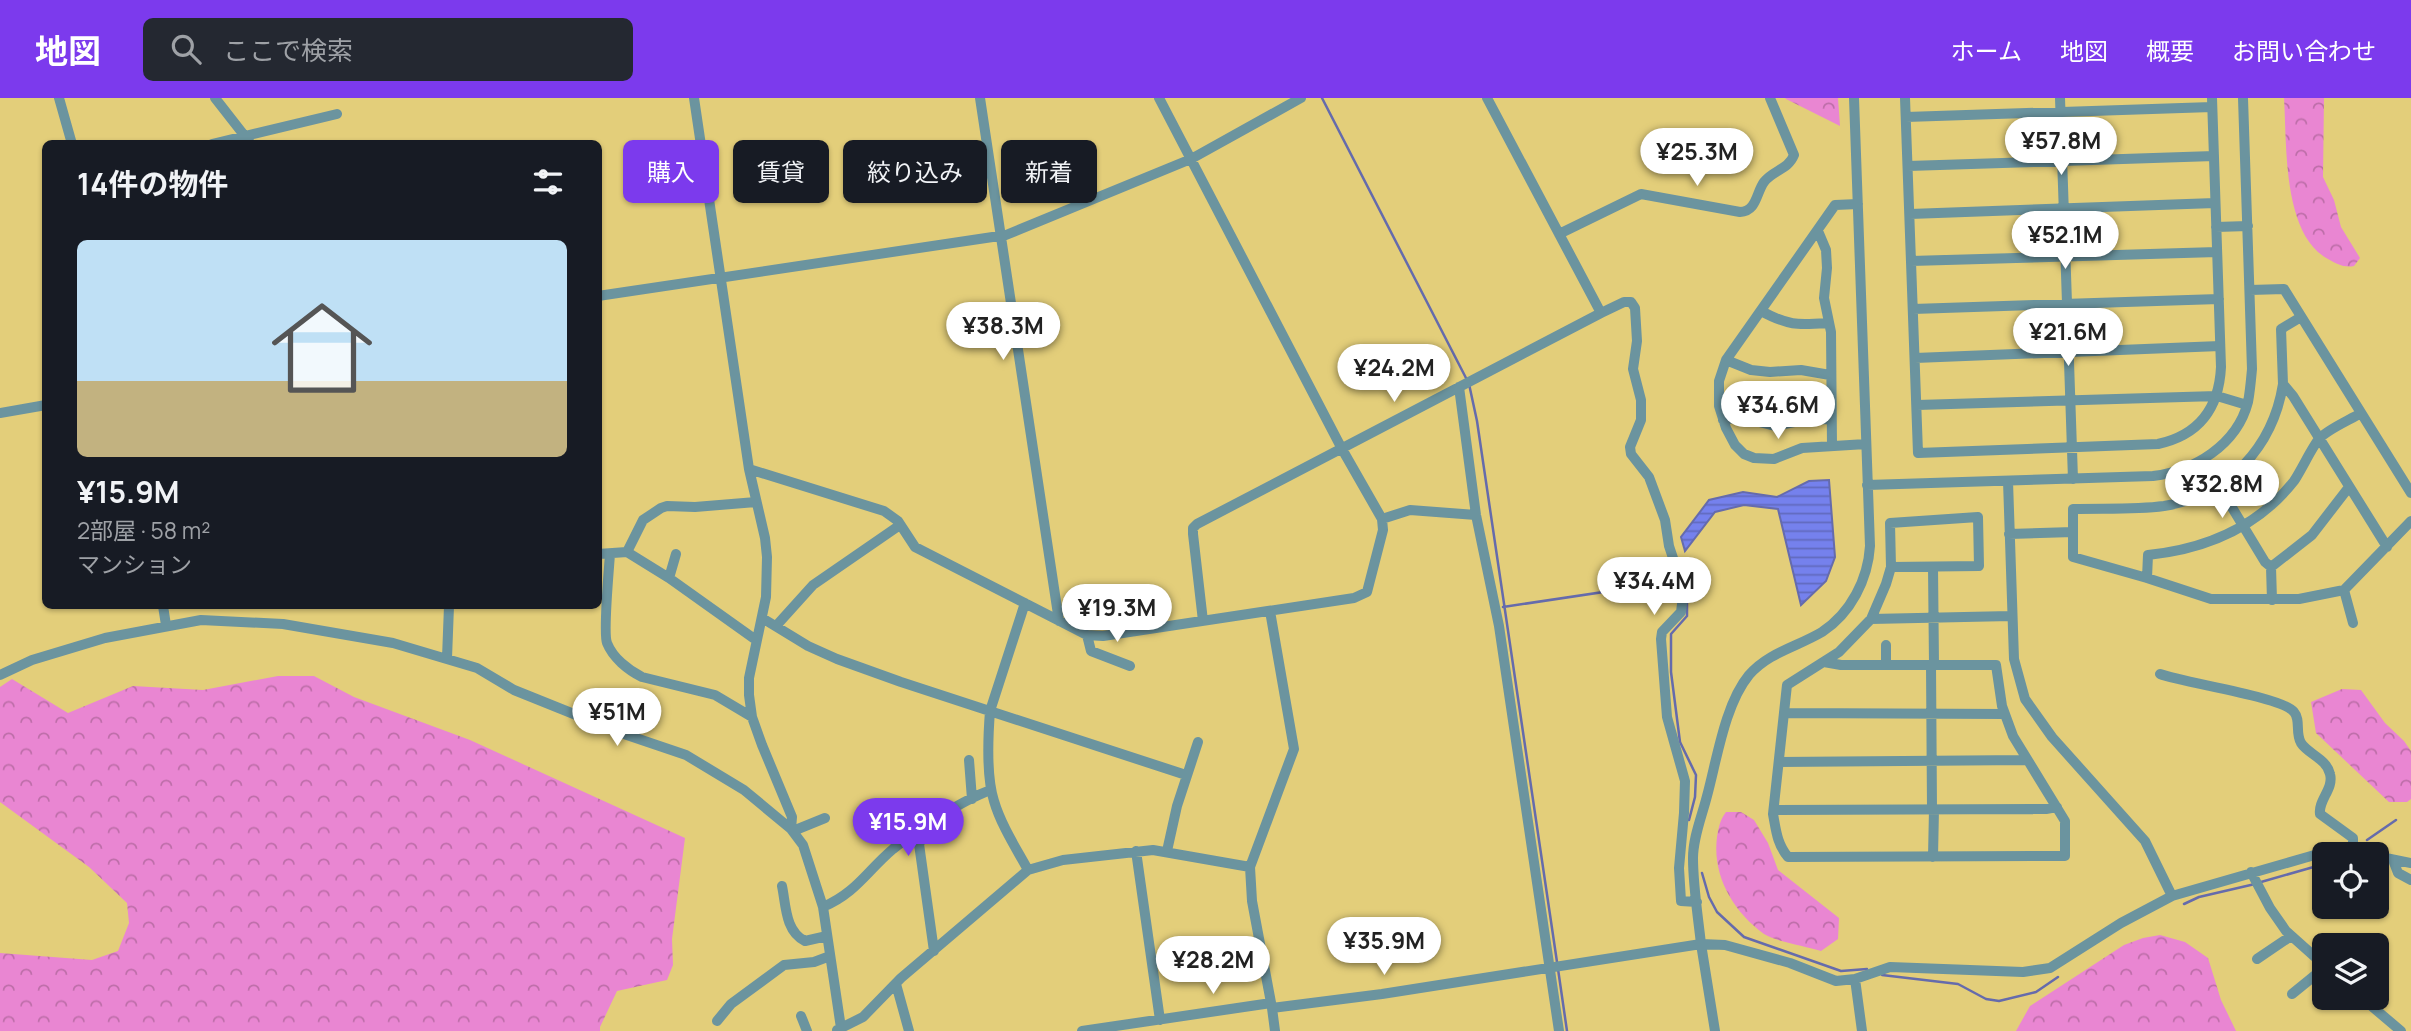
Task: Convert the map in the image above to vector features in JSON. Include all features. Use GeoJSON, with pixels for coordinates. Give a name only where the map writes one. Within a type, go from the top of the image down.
{"type":"FeatureCollection","features":[{"type":"Feature","properties":{"kind":"street"},"geometry":{"type":"LineString","coordinates":[[60,98],[71,140]]}},
{"type":"Feature","properties":{"kind":"street"},"geometry":{"type":"LineString","coordinates":[[215,98],[248,140],[337,114]]}},
{"type":"Feature","properties":{"kind":"street"},"geometry":{"type":"LineString","coordinates":[[694,98],[719,277],[749,468],[765,538],[768,570],[749,685],[752,717],[792,817],[792,830]]}},
{"type":"Feature","properties":{"kind":"street"},"geometry":{"type":"LineString","coordinates":[[980,98],[1059,621]]}},
{"type":"Feature","properties":{"kind":"street"},"geometry":{"type":"LineString","coordinates":[[749,468],[869,504],[892,516],[915,547],[1087,635],[1103,636],[1270,611],[1363,595],[1367,592],[1383,530],[1382,519],[1342,449],[1159,98]]}},
{"type":"Feature","properties":{"kind":"street"},"geometry":{"type":"LineString","coordinates":[[602,295],[1006,235],[1191,159],[1301,98]]}},
{"type":"Feature","properties":{"kind":"street"},"geometry":{"type":"LineString","coordinates":[[1487,98],[1601,313]]}},
{"type":"Feature","properties":{"kind":"street"},"geometry":{"type":"LineString","coordinates":[[1559,234],[1641,194],[1740,212],[1748,210],[1764,181],[1789,165],[1794,155],[1770,98]]}},
{"type":"Feature","properties":{"kind":"street"},"geometry":{"type":"LineString","coordinates":[[1715,1031],[1701,944],[1693,857],[1696,836],[1726,723],[1741,687],[1756,668],[1779,651],[1822,632],[1843,613],[1864,577],[1869,554],[1854,98]]}},
{"type":"Feature","properties":{"kind":"street"},"geometry":{"type":"LineString","coordinates":[[1905,98],[1918,453],[2158,444],[2179,438],[2201,423],[2220,386],[2212,103],[1906,117]]}},
{"type":"Feature","properties":{"kind":"street"},"geometry":{"type":"LineString","coordinates":[[2060,98],[2073,479]]}},
{"type":"Feature","properties":{"kind":"street"},"geometry":{"type":"LineString","coordinates":[[1867,485],[2153,476],[2183,470],[2218,449],[2241,419],[2247,405],[2252,369],[2243,98]]}},
{"type":"Feature","properties":{"kind":"street"},"geometry":{"type":"LineString","coordinates":[[1908,166],[2214,156]]}},
{"type":"Feature","properties":{"kind":"street"},"geometry":{"type":"LineString","coordinates":[[1910,214],[2215,203]]}},
{"type":"Feature","properties":{"kind":"street"},"geometry":{"type":"LineString","coordinates":[[1858,204],[1835,205],[1726,360],[1721,371],[1719,392],[1723,419],[1735,445],[1744,454],[1754,458],[1774,459],[1802,448],[1866,444]]}},
{"type":"Feature","properties":{"kind":"street"},"geometry":{"type":"LineString","coordinates":[[2216,227],[2248,226]]}},
{"type":"Feature","properties":{"kind":"street"},"geometry":{"type":"LineString","coordinates":[[1818,231],[1826,248],[1824,298],[1831,332],[1832,446]]}},
{"type":"Feature","properties":{"kind":"street"},"geometry":{"type":"LineString","coordinates":[[1911,261],[2217,252]]}},
{"type":"Feature","properties":{"kind":"street"},"geometry":{"type":"LineString","coordinates":[[2250,290],[2284,289],[2411,493]]}},
{"type":"Feature","properties":{"kind":"street"},"geometry":{"type":"LineString","coordinates":[[1913,309],[2218,299]]}},
{"type":"Feature","properties":{"kind":"street"},"geometry":{"type":"LineString","coordinates":[[1203,621],[1193,528],[1601,313],[1624,302],[1631,302],[1637,341],[1633,369],[1642,400],[1641,420],[1630,447],[1631,454],[1649,477],[1665,520],[1669,546],[1682,587],[1682,609],[1662,632],[1661,639],[1668,717],[1685,781],[1679,868],[1681,901],[1697,902]]}},
{"type":"Feature","properties":{"kind":"street"},"geometry":{"type":"LineString","coordinates":[[1761,311],[1795,325],[1828,323]]}},
{"type":"Feature","properties":{"kind":"street"},"geometry":{"type":"LineString","coordinates":[[2301,317],[2281,329],[2283,384],[2275,416],[2261,446],[2246,464],[2219,486],[2189,500],[2163,506],[2073,509],[2073,557],[2211,599],[2299,599],[2344,590],[2411,521]]}},
{"type":"Feature","properties":{"kind":"street"},"geometry":{"type":"LineString","coordinates":[[1915,358],[2220,346]]}},
{"type":"Feature","properties":{"kind":"street"},"geometry":{"type":"LineString","coordinates":[[1726,360],[1751,370],[1801,370],[1830,374]]}},
{"type":"Feature","properties":{"kind":"street"},"geometry":{"type":"LineString","coordinates":[[1466,384],[1476,515],[1499,626],[1559,1031]]}},
{"type":"Feature","properties":{"kind":"street"},"geometry":{"type":"LineString","coordinates":[[2283,384],[2387,547]]}},
{"type":"Feature","properties":{"kind":"street"},"geometry":{"type":"LineString","coordinates":[[1917,405],[2217,396],[2247,405]]}},
{"type":"Feature","properties":{"kind":"street"},"geometry":{"type":"LineString","coordinates":[[0,413],[42,406]]}},
{"type":"Feature","properties":{"kind":"street"},"geometry":{"type":"LineString","coordinates":[[2147,578],[2148,555],[2199,547],[2244,526],[2265,511],[2291,484],[2319,439],[2361,413]]}},
{"type":"Feature","properties":{"kind":"street"},"geometry":{"type":"LineString","coordinates":[[1723,419],[1740,417],[1775,426],[1804,419],[1831,419]]}},
{"type":"Feature","properties":{"kind":"street"},"geometry":{"type":"LineString","coordinates":[[2007,481],[2014,659],[2025,699],[2052,737],[2145,841],[2172,896]]}},
{"type":"Feature","properties":{"kind":"street"},"geometry":{"type":"LineString","coordinates":[[2219,486],[2265,562],[2271,567],[2272,600]]}},
{"type":"Feature","properties":{"kind":"street"},"geometry":{"type":"LineString","coordinates":[[2271,567],[2312,535],[2349,488]]}},
{"type":"Feature","properties":{"kind":"street"},"geometry":{"type":"LineString","coordinates":[[627,552],[643,520],[661,508],[756,502]]}},
{"type":"Feature","properties":{"kind":"street"},"geometry":{"type":"LineString","coordinates":[[1382,519],[1422,509],[1476,515]]}},
{"type":"Feature","properties":{"kind":"street"},"geometry":{"type":"LineString","coordinates":[[1824,662],[1841,665],[1996,665],[2005,714],[2026,760],[2065,821],[2065,856],[1788,857],[1782,850],[1776,834],[1774,810],[1787,685],[1824,662],[1871,619],[1891,567],[1890,523],[1978,517],[1979,566],[1891,567]]}},
{"type":"Feature","properties":{"kind":"street"},"geometry":{"type":"LineString","coordinates":[[776,626],[808,589],[900,525]]}},
{"type":"Feature","properties":{"kind":"street"},"geometry":{"type":"LineString","coordinates":[[2009,534],[2073,532]]}},
{"type":"Feature","properties":{"kind":"street"},"geometry":{"type":"LineString","coordinates":[[752,717],[715,695],[631,672],[613,653],[605,638],[604,554],[627,552],[669,578],[756,640]]}},
{"type":"Feature","properties":{"kind":"street"},"geometry":{"type":"LineString","coordinates":[[669,578],[676,554]]}},
{"type":"Feature","properties":{"kind":"street"},"geometry":{"type":"LineString","coordinates":[[1933,567],[1933,857]]}},
{"type":"Feature","properties":{"kind":"street"},"geometry":{"type":"LineString","coordinates":[[2344,590],[2353,623]]}},
{"type":"Feature","properties":{"kind":"street"},"geometry":{"type":"LineString","coordinates":[[1025,603],[990,711],[991,790],[1006,829],[1028,870]]}},
{"type":"Feature","properties":{"kind":"street"},"geometry":{"type":"LineString","coordinates":[[163,609],[166,625]]}},
{"type":"Feature","properties":{"kind":"street"},"geometry":{"type":"LineString","coordinates":[[447,659],[449,609]]}},
{"type":"Feature","properties":{"kind":"street"},"geometry":{"type":"LineString","coordinates":[[1270,611],[1294,749],[1250,867],[1252,901],[1275,1031]]}},
{"type":"Feature","properties":{"kind":"street"},"geometry":{"type":"LineString","coordinates":[[1871,619],[2011,616]]}},
{"type":"Feature","properties":{"kind":"street"},"geometry":{"type":"LineString","coordinates":[[762,618],[808,646],[837,659],[1186,775]]}},
{"type":"Feature","properties":{"kind":"street"},"geometry":{"type":"LineString","coordinates":[[0,675],[32,660],[69,648],[166,625],[201,620],[283,624],[393,643],[477,668],[514,690],[621,733],[686,755],[737,785],[792,830],[803,845],[822,907],[838,1029],[863,1017],[896,984],[1028,870],[1063,860],[1136,851],[1167,851],[1250,867]]}},
{"type":"Feature","properties":{"kind":"street"},"geometry":{"type":"LineString","coordinates":[[1087,635],[1091,650],[1130,666]]}},
{"type":"Feature","properties":{"kind":"street"},"geometry":{"type":"LineString","coordinates":[[1886,645],[1886,665]]}},
{"type":"Feature","properties":{"kind":"street"},"geometry":{"type":"LineString","coordinates":[[2160,674],[2291,708],[2297,716],[2300,741],[2329,770],[2329,787],[2319,809],[2320,814],[2353,838],[2353,842]]}},
{"type":"Feature","properties":{"kind":"street"},"geometry":{"type":"LineString","coordinates":[[1784,713],[2005,714]]}},
{"type":"Feature","properties":{"kind":"street"},"geometry":{"type":"LineString","coordinates":[[1167,851],[1186,775],[1198,742]]}},
{"type":"Feature","properties":{"kind":"street"},"geometry":{"type":"LineString","coordinates":[[969,760],[972,799]]}},
{"type":"Feature","properties":{"kind":"street"},"geometry":{"type":"LineString","coordinates":[[1779,762],[2026,760]]}},
{"type":"Feature","properties":{"kind":"street"},"geometry":{"type":"LineString","coordinates":[[822,907],[841,899],[892,850],[972,799],[991,790]]}},
{"type":"Feature","properties":{"kind":"street"},"geometry":{"type":"LineString","coordinates":[[1774,810],[2057,807]]}},
{"type":"Feature","properties":{"kind":"street"},"geometry":{"type":"LineString","coordinates":[[792,830],[825,818]]}},
{"type":"Feature","properties":{"kind":"street"},"geometry":{"type":"LineString","coordinates":[[926,827],[919,844],[934,951]]}},
{"type":"Feature","properties":{"kind":"street"},"geometry":{"type":"LineString","coordinates":[[1136,851],[1160,1020]]}},
{"type":"Feature","properties":{"kind":"street"},"geometry":{"type":"LineString","coordinates":[[1082,1031],[1272,1005],[1382,994],[1701,944],[1726,945],[1790,963],[1836,981],[1855,979],[1890,967],[2023,972],[2050,968],[2121,923],[2172,896],[2312,856]]}},
{"type":"Feature","properties":{"kind":"street"},"geometry":{"type":"LineString","coordinates":[[2389,859],[2411,863]]}},
{"type":"Feature","properties":{"kind":"street"},"geometry":{"type":"LineString","coordinates":[[2393,860],[2398,873],[2411,880]]}},
{"type":"Feature","properties":{"kind":"street"},"geometry":{"type":"LineString","coordinates":[[2251,872],[2270,908],[2291,936],[2312,955]]}},
{"type":"Feature","properties":{"kind":"street"},"geometry":{"type":"LineString","coordinates":[[782,886],[789,920],[795,934],[800,939],[811,941],[827,936]]}},
{"type":"Feature","properties":{"kind":"street"},"geometry":{"type":"LineString","coordinates":[[2257,959],[2291,936]]}},
{"type":"Feature","properties":{"kind":"street"},"geometry":{"type":"LineString","coordinates":[[717,1021],[731,1004],[784,965],[814,962],[830,956]]}},
{"type":"Feature","properties":{"kind":"street"},"geometry":{"type":"LineString","coordinates":[[2292,994],[2312,976]]}},
{"type":"Feature","properties":{"kind":"street"},"geometry":{"type":"LineString","coordinates":[[1855,979],[1863,1031]]}},
{"type":"Feature","properties":{"kind":"street"},"geometry":{"type":"LineString","coordinates":[[896,984],[909,1031]]}},
{"type":"Feature","properties":{"kind":"street"},"geometry":{"type":"LineString","coordinates":[[2376,1010],[2401,1031]]}},
{"type":"Feature","properties":{"kind":"street"},"geometry":{"type":"LineString","coordinates":[[801,1016],[807,1031]]}},
{"type":"Feature","properties":{"kind":"green space"},"geometry":{"type":"Polygon","coordinates":[[[1838,98],[1840,126],[1786,99],[1838,98]]]}},
{"type":"Feature","properties":{"kind":"green space"},"geometry":{"type":"Polygon","coordinates":[[[2284,98],[2324,98],[2323,177],[2334,200],[2341,227],[2360,258],[2354,266],[2344,266],[2328,259],[2313,247],[2302,230],[2290,186],[2284,98]]]}},
{"type":"Feature","properties":{"kind":"green space"},"geometry":{"type":"Polygon","coordinates":[[[278,676],[314,676],[354,697],[470,740],[685,838],[672,939],[673,965],[667,980],[617,991],[600,1031],[0,1031],[0,953],[92,960],[118,951],[129,923],[127,903],[89,867],[0,802],[0,687],[12,679],[68,713],[133,686],[203,690],[278,676]]]}},
{"type":"Feature","properties":{"kind":"green space"},"geometry":{"type":"Polygon","coordinates":[[[2342,689],[2361,690],[2385,723],[2411,751],[2411,799],[2407,802],[2389,802],[2316,733],[2311,702],[2342,689]]]}},
{"type":"Feature","properties":{"kind":"green space"},"geometry":{"type":"Polygon","coordinates":[[[1726,812],[1741,812],[1754,820],[1768,843],[1778,870],[1839,918],[1838,939],[1821,951],[1792,944],[1764,934],[1743,915],[1727,892],[1718,865],[1717,837],[1726,812]]]}},
{"type":"Feature","properties":{"kind":"green space"},"geometry":{"type":"Polygon","coordinates":[[[2160,935],[2185,942],[2208,958],[2221,1000],[2236,1031],[2016,1031],[2030,1006],[2124,945],[2160,935]]]}},
{"type":"Feature","properties":{"kind":"water"},"geometry":{"type":"Polygon","coordinates":[[[1829,480],[1835,557],[1826,581],[1801,605],[1778,509],[1744,505],[1715,512],[1685,551],[1681,537],[1709,500],[1743,492],[1777,497],[1809,481],[1829,480]]]}},
{"type":"Feature","properties":{"kind":"waterway"},"geometry":{"type":"LineString","coordinates":[[1322,98],[1466,378]]}},
{"type":"Feature","properties":{"kind":"waterway"},"geometry":{"type":"LineString","coordinates":[[1469,384],[1477,421],[1557,962]]}},
{"type":"Feature","properties":{"kind":"waterway"},"geometry":{"type":"LineString","coordinates":[[1503,607],[1677,581]]}},
{"type":"Feature","properties":{"kind":"waterway"},"geometry":{"type":"LineString","coordinates":[[1687,598],[1687,616],[1671,634],[1671,672],[1680,742],[1696,775],[1695,797],[1689,820]]}},
{"type":"Feature","properties":{"kind":"waterway"},"geometry":{"type":"LineString","coordinates":[[2367,840],[2396,820]]}},
{"type":"Feature","properties":{"kind":"waterway"},"geometry":{"type":"LineString","coordinates":[[2261,882],[2312,867]]}},
{"type":"Feature","properties":{"kind":"waterway"},"geometry":{"type":"LineString","coordinates":[[1702,873],[1717,912],[1744,937],[1841,971],[1867,969]]}},
{"type":"Feature","properties":{"kind":"waterway"},"geometry":{"type":"LineString","coordinates":[[2184,904],[2199,897],[2255,884]]}},
{"type":"Feature","properties":{"kind":"waterway"},"geometry":{"type":"LineString","coordinates":[[1558,969],[1567,1031]]}},
{"type":"Feature","properties":{"kind":"waterway"},"geometry":{"type":"LineString","coordinates":[[1882,975],[1958,984],[1986,999],[1999,1001],[2036,992],[2058,977]]}}]}
